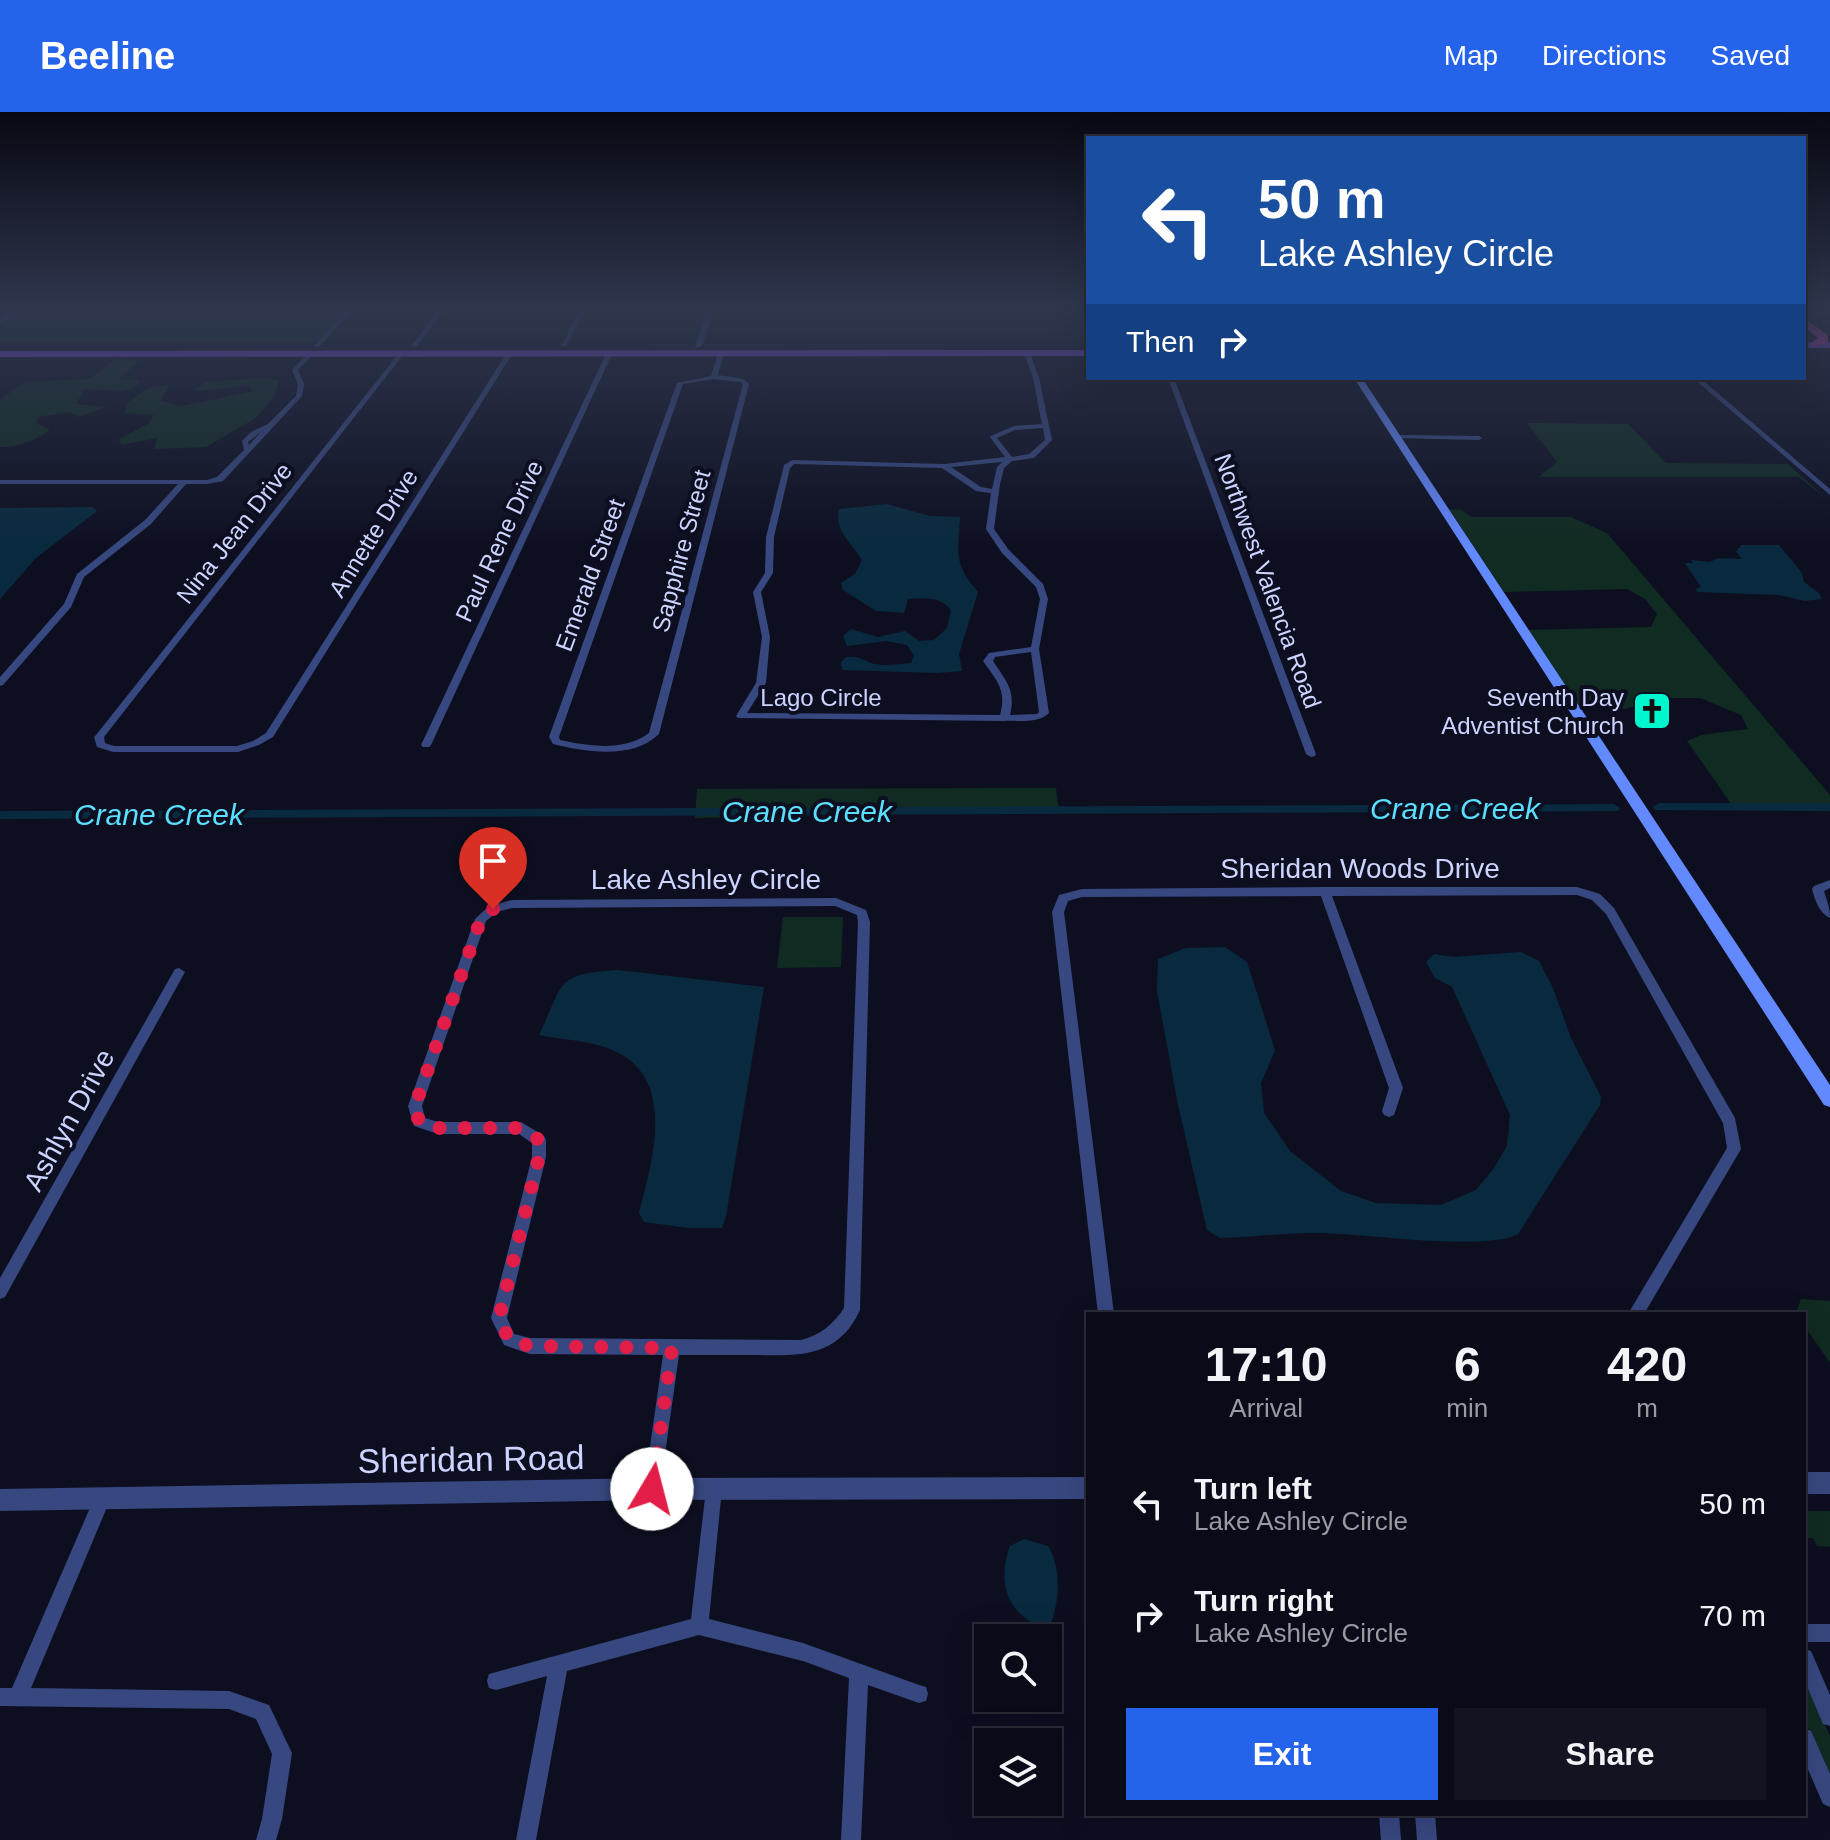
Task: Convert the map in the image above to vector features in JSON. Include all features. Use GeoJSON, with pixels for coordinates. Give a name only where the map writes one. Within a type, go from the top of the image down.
{"type":"FeatureCollection","features":[{"type":"Feature","properties":{"kind":"main road"},"geometry":{"type":"LineString","coordinates":[[1364,388],[1830,1100]]}},
{"type":"Feature","properties":{"kind":"street"},"geometry":{"type":"LineString","coordinates":[[0,482],[184,482],[220,479],[299,396],[300,388]]}},
{"type":"Feature","properties":{"kind":"street","name":"Nina Jean Drive"},"geometry":{"type":"LineString","coordinates":[[99,737],[374,388]]}},
{"type":"Feature","properties":{"kind":"street","name":"Annette Drive"},"geometry":{"type":"LineString","coordinates":[[99,737],[100,745],[113,749],[238,749],[270,735],[488,388]]}},
{"type":"Feature","properties":{"kind":"street","name":"Paul Rene Drive"},"geometry":{"type":"LineString","coordinates":[[426,745],[593,388]]}},
{"type":"Feature","properties":{"kind":"street","name":"Emerald Street"},"geometry":{"type":"LineString","coordinates":[[631,746],[576,747],[556,742],[554,737],[678,388]]}},
{"type":"Feature","properties":{"kind":"street","name":"Sapphire Street"},"geometry":{"type":"LineString","coordinates":[[631,746],[646,743],[654,734],[745,388]]}},
{"type":"Feature","properties":{"kind":"street"},"geometry":{"type":"LineString","coordinates":[[1010,459],[993,437],[1014,428],[1046,426],[1038,388]]}},
{"type":"Feature","properties":{"kind":"street","name":"Northwest Valencia Road"},"geometry":{"type":"LineString","coordinates":[[1175,388],[1311,754]]}},
{"type":"Feature","properties":{"kind":"street"},"geometry":{"type":"LineString","coordinates":[[1707,388],[1830,493]]}},
{"type":"Feature","properties":{"kind":"street"},"geometry":{"type":"LineString","coordinates":[[248,451],[244,442],[248,437],[273,424]]}},
{"type":"Feature","properties":{"kind":"street","name":"Lago Circle"},"geometry":{"type":"LineString","coordinates":[[1010,459],[1001,467],[990,529],[995,540],[1033,576],[1044,599],[1035,649],[1044,713],[1039,717],[1004,718],[741,716],[761,683],[766,637],[757,592],[769,573],[770,537],[787,467],[792,462],[944,466],[1010,459],[1031,456],[1049,440],[1046,426]]}},
{"type":"Feature","properties":{"kind":"street"},"geometry":{"type":"LineString","coordinates":[[248,437],[262,437]]}},
{"type":"Feature","properties":{"kind":"street"},"geometry":{"type":"LineString","coordinates":[[1397,437],[1479,438]]}},
{"type":"Feature","properties":{"kind":"street"},"geometry":{"type":"LineString","coordinates":[[944,466],[979,489],[995,492]]}},
{"type":"Feature","properties":{"kind":"street"},"geometry":{"type":"LineString","coordinates":[[0,683],[68,605],[80,576],[148,522],[184,482]]}},
{"type":"Feature","properties":{"kind":"street"},"geometry":{"type":"LineString","coordinates":[[1004,718],[1010,698],[1005,683],[988,661],[992,655],[1035,649]]}},
{"type":"Feature","properties":{"kind":"street"},"geometry":{"type":"LineString","coordinates":[[1830,884],[1818,889],[1821,902],[1830,914]]}},
{"type":"Feature","properties":{"kind":"street"},"geometry":{"type":"LineString","coordinates":[[1325,891],[1396,1088],[1389,1111]]}},
{"type":"Feature","properties":{"kind":"street","name":"Sheridan Woods Drive"},"geometry":{"type":"LineString","coordinates":[[1106,1312],[1058,912],[1063,898],[1082,893],[1325,891],[1577,891],[1596,897],[1610,911],[1730,1122],[1734,1149],[1637,1312]]}},
{"type":"Feature","properties":{"kind":"street","name":"Lake Ashley Circle"},"geometry":{"type":"LineString","coordinates":[[836,902],[862,913],[864,922],[852,1310],[842,1327],[824,1342],[801,1348],[672,1348],[530,1346],[509,1340],[499,1318],[539,1157],[539,1140],[521,1128],[438,1128],[419,1122],[415,1106],[481,919],[493,909],[512,904],[836,902]]}},
{"type":"Feature","properties":{"kind":"street","name":"Ashlyn Drive"},"geometry":{"type":"LineString","coordinates":[[0,1292],[179,972]]}},
{"type":"Feature","properties":{"kind":"street"},"geometry":{"type":"LineString","coordinates":[[652,1489],[672,1348]]}},
{"type":"Feature","properties":{"kind":"street"},"geometry":{"type":"LineString","coordinates":[[1806,1483],[1830,1483]]}},
{"type":"Feature","properties":{"kind":"street","name":"Sheridan Road"},"geometry":{"type":"LineString","coordinates":[[0,1500],[652,1489],[1086,1488]]}},
{"type":"Feature","properties":{"kind":"street"},"geometry":{"type":"LineString","coordinates":[[699,1626],[714,1489]]}},
{"type":"Feature","properties":{"kind":"street"},"geometry":{"type":"LineString","coordinates":[[102,1500],[9,1697],[229,1700],[262,1712],[282,1753],[266,1840]]}},
{"type":"Feature","properties":{"kind":"street"},"geometry":{"type":"LineString","coordinates":[[496,1681],[699,1626],[803,1652],[919,1694]]}},
{"type":"Feature","properties":{"kind":"street"},"geometry":{"type":"LineString","coordinates":[[1806,1633],[1830,1633]]}},
{"type":"Feature","properties":{"kind":"street"},"geometry":{"type":"LineString","coordinates":[[526,1840],[559,1663]]}},
{"type":"Feature","properties":{"kind":"street"},"geometry":{"type":"LineString","coordinates":[[1806,1663],[1830,1717]]}},
{"type":"Feature","properties":{"kind":"street"},"geometry":{"type":"LineString","coordinates":[[851,1840],[859,1672]]}},
{"type":"Feature","properties":{"kind":"street"},"geometry":{"type":"LineString","coordinates":[[1806,1743],[1830,1797]]}},
{"type":"Feature","properties":{"kind":"street"},"geometry":{"type":"LineString","coordinates":[[1389,1816],[1391,1840]]}},
{"type":"Feature","properties":{"kind":"street"},"geometry":{"type":"LineString","coordinates":[[1425,1816],[1427,1840]]}},
{"type":"Feature","properties":{"kind":"green space"},"geometry":{"type":"Polygon","coordinates":[[[16,388],[131,388],[123,391],[85,389],[76,404],[106,407],[79,417],[69,412],[38,417],[36,423],[50,430],[26,443],[13,446],[0,447],[0,400],[16,388]]]}},
{"type":"Feature","properties":{"kind":"green space"},"geometry":{"type":"Polygon","coordinates":[[[150,388],[168,388],[160,401],[182,406],[253,391],[250,388],[277,388],[274,397],[256,418],[206,447],[154,449],[157,438],[121,445],[119,439],[148,424],[154,415],[125,413],[128,402],[150,388]]]}},
{"type":"Feature","properties":{"kind":"green space"},"geometry":{"type":"Polygon","coordinates":[[[198,388],[231,388],[195,391],[198,388]]]}},
{"type":"Feature","properties":{"kind":"green space"},"geometry":{"type":"Polygon","coordinates":[[[1527,423],[1628,424],[1666,463],[1788,464],[1830,502],[1799,477],[1539,477],[1557,462],[1527,423]]]}},
{"type":"Feature","properties":{"kind":"green space"},"geometry":{"type":"Polygon","coordinates":[[[1449,509],[1462,510],[1471,517],[1571,517],[1607,533],[1830,795],[1830,805],[1732,805],[1687,741],[1701,735],[1748,729],[1741,715],[1700,698],[1657,698],[1625,709],[1576,703],[1528,630],[1651,627],[1657,614],[1645,599],[1627,589],[1504,592],[1449,509]]]}},
{"type":"Feature","properties":{"kind":"green space"},"geometry":{"type":"Polygon","coordinates":[[[1056,788],[1059,813],[695,818],[697,789],[1056,788]]]}},
{"type":"Feature","properties":{"kind":"green space"},"geometry":{"type":"Polygon","coordinates":[[[783,917],[843,917],[841,967],[777,968],[783,917]]]}},
{"type":"Feature","properties":{"kind":"green space"},"geometry":{"type":"Polygon","coordinates":[[[1801,1299],[1830,1301],[1830,1363],[1806,1328],[1806,1312],[1796,1312],[1801,1299]]]}},
{"type":"Feature","properties":{"kind":"green space"},"geometry":{"type":"Polygon","coordinates":[[[1806,1511],[1830,1511],[1830,1547],[1817,1546],[1813,1538],[1806,1538],[1806,1511]]]}},
{"type":"Feature","properties":{"kind":"green space"},"geometry":{"type":"Polygon","coordinates":[[[1806,1682],[1830,1736],[1830,1777],[1806,1723],[1806,1682]]]}},
{"type":"Feature","properties":{"kind":"water"},"geometry":{"type":"Polygon","coordinates":[[[887,504],[930,516],[960,517],[959,558],[964,573],[978,592],[959,654],[962,671],[842,670],[841,662],[846,657],[886,665],[911,663],[914,656],[907,645],[886,641],[847,646],[843,636],[851,629],[878,637],[905,631],[919,641],[934,640],[947,628],[951,610],[937,600],[908,599],[904,613],[876,611],[843,590],[841,583],[855,574],[862,560],[841,530],[839,509],[887,504]]]}},
{"type":"Feature","properties":{"kind":"water"},"geometry":{"type":"Polygon","coordinates":[[[92,507],[97,511],[36,558],[0,599],[0,508],[92,507]]]}},
{"type":"Feature","properties":{"kind":"water"},"geometry":{"type":"Polygon","coordinates":[[[1741,545],[1779,545],[1802,573],[1804,582],[1822,599],[1805,601],[1779,595],[1697,592],[1696,589],[1701,587],[1685,563],[1693,563],[1691,560],[1710,562],[1718,558],[1742,559],[1736,552],[1741,545]]]}},
{"type":"Feature","properties":{"kind":"water"},"geometry":{"type":"Polygon","coordinates":[[[1225,947],[1247,962],[1275,1050],[1261,1083],[1264,1113],[1290,1151],[1341,1191],[1376,1203],[1441,1205],[1476,1190],[1507,1146],[1510,1115],[1452,987],[1435,978],[1426,962],[1434,954],[1453,957],[1521,952],[1539,961],[1553,988],[1571,1038],[1601,1097],[1600,1105],[1518,1234],[1502,1239],[1452,1242],[1318,1233],[1220,1238],[1207,1230],[1178,1105],[1157,991],[1158,959],[1186,948],[1225,947]]]}},
{"type":"Feature","properties":{"kind":"water"},"geometry":{"type":"Polygon","coordinates":[[[618,970],[764,987],[722,1228],[689,1228],[644,1222],[639,1213],[655,1129],[650,1087],[640,1070],[614,1051],[539,1035],[564,984],[582,974],[618,970]]]}},
{"type":"Feature","properties":{"kind":"water"},"geometry":{"type":"Polygon","coordinates":[[[1024,1539],[1048,1546],[1053,1555],[1058,1587],[1050,1624],[1034,1624],[1023,1617],[1009,1597],[1004,1573],[1010,1546],[1024,1539]]]}},
{"type":"Feature","properties":{"kind":"waterway","name":"Crane Creek"},"geometry":{"type":"LineString","coordinates":[[1659,807],[1830,807]]}},
{"type":"Feature","properties":{"kind":"waterway","name":"Crane Creek"},"geometry":{"type":"LineString","coordinates":[[0,815],[1614,808]]}},
{"type":"Feature","properties":{"kind":"place","name":"Seventh Day Adventist Church"},"geometry":{"type":"Point","coordinates":[1652,711]}},
{"type":"Feature","properties":{"kind":"route"},"geometry":{"type":"LineString","coordinates":[[493,909],[481,919],[415,1106],[419,1122],[438,1128],[521,1128],[539,1140],[539,1157],[499,1318],[509,1340],[530,1346],[672,1348],[652,1489]]}}]}
